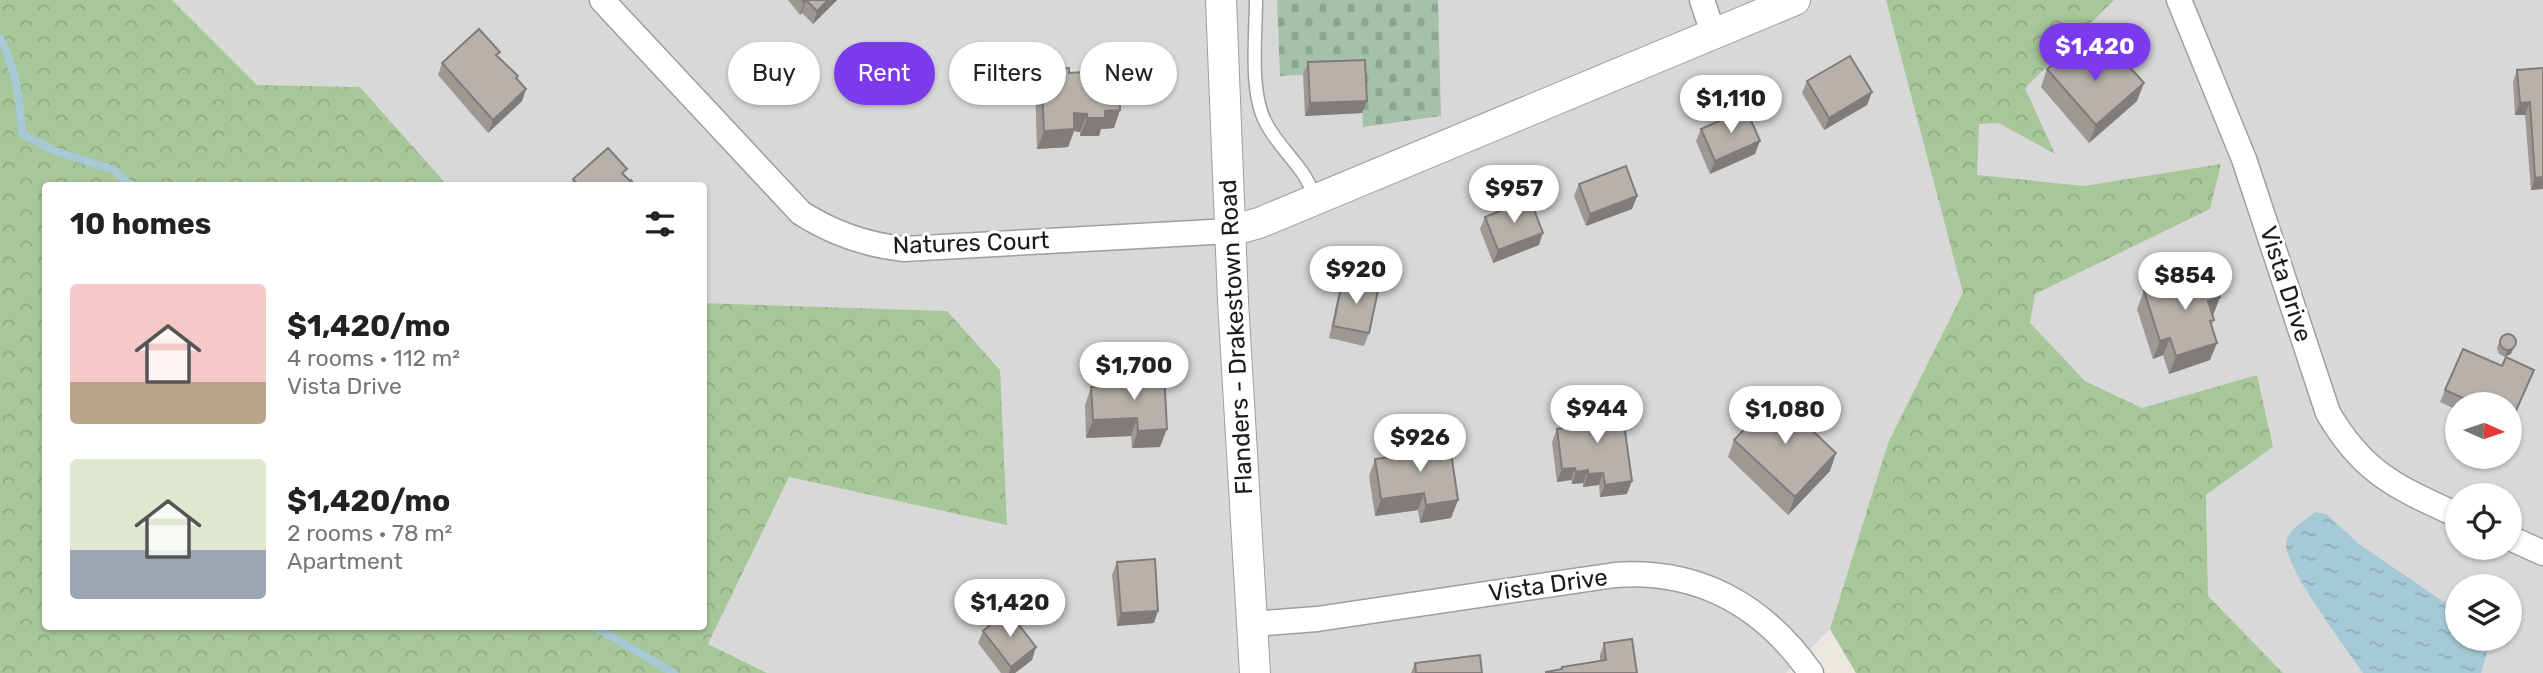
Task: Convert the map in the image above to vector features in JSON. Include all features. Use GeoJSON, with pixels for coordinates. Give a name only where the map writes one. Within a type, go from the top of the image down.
{"type":"FeatureCollection","features":[{"type":"Feature","properties":{"kind":"street","name":"Natures Court"},"geometry":{"type":"LineString","coordinates":[[602,0],[802,213],[836,233],[873,246],[904,249],[1230,231]]}},
{"type":"Feature","properties":{"kind":"street","name":"Flanders - Drakestown Road"},"geometry":{"type":"LineString","coordinates":[[1221,0],[1230,231],[1255,673]]}},
{"type":"Feature","properties":{"kind":"street"},"geometry":{"type":"LineString","coordinates":[[1702,0],[1713,33]]}},
{"type":"Feature","properties":{"kind":"street"},"geometry":{"type":"LineString","coordinates":[[1230,231],[1259,223],[1795,0]]}},
{"type":"Feature","properties":{"kind":"street","name":"Vista Drive"},"geometry":{"type":"LineString","coordinates":[[2179,0],[2244,159],[2328,413],[2343,439],[2384,479],[2445,509]]}},
{"type":"Feature","properties":{"kind":"street"},"geometry":{"type":"LineString","coordinates":[[2522,543],[2543,553]]}},
{"type":"Feature","properties":{"kind":"street","name":"Vista Drive"},"geometry":{"type":"LineString","coordinates":[[1252,624],[1317,619],[1615,575],[1661,575],[1715,590],[1747,608],[1787,641],[1811,673]]}},
{"type":"Feature","properties":{"kind":"lane"},"geometry":{"type":"LineString","coordinates":[[1256,0],[1257,90],[1260,107],[1266,124],[1312,184],[1315,200]]}},
{"type":"Feature","properties":{"kind":"shaded area"},"geometry":{"type":"Polygon","coordinates":[[[172,0],[2543,0],[2543,673],[2283,673],[2208,596],[2206,495],[2273,447],[2257,375],[2142,408],[2085,381],[2030,324],[1888,443],[1830,629],[1786,673],[767,673],[708,644],[789,477],[1006,524],[947,311],[707,303],[707,182],[444,182],[360,87],[257,85],[172,0]]]}},
{"type":"Feature","properties":{"kind":"green space"},"geometry":{"type":"Polygon","coordinates":[[[0,0],[172,0],[257,85],[360,87],[444,182],[42,182],[42,630],[707,630],[707,303],[947,311],[1000,370],[1007,525],[789,477],[708,644],[767,673],[0,673],[0,0]]]}},
{"type":"Feature","properties":{"kind":"green space"},"geometry":{"type":"Polygon","coordinates":[[[1277,0],[1438,0],[1441,116],[1363,127],[1360,72],[1280,76],[1277,0]]]}},
{"type":"Feature","properties":{"kind":"green space"},"geometry":{"type":"Polygon","coordinates":[[[1886,0],[2114,0],[2025,88],[2055,154],[1999,123],[1979,124],[1977,175],[2084,186],[2221,164],[2210,209],[2035,294],[2030,323],[2085,381],[2142,408],[2257,375],[2273,447],[2206,495],[2208,596],[2283,673],[1856,673],[1830,629],[1888,443],[1963,293],[1886,0]]]}},
{"type":"Feature","properties":{"kind":"water"},"geometry":{"type":"Polygon","coordinates":[[[2315,512],[2326,514],[2359,544],[2445,603],[2445,651],[2487,651],[2481,673],[2363,673],[2295,570],[2286,543],[2298,525],[2315,512]]]}},
{"type":"Feature","properties":{"kind":"building"},"geometry":{"type":"Polygon","coordinates":[[[806,0],[828,0],[817,11],[806,0]]]}},
{"type":"Feature","properties":{"kind":"building"},"geometry":{"type":"Polygon","coordinates":[[[479,29],[500,52],[496,55],[518,76],[516,78],[526,89],[493,120],[442,63],[479,29]]]}},
{"type":"Feature","properties":{"kind":"building"},"geometry":{"type":"Polygon","coordinates":[[[2075,45],[2097,71],[2117,53],[2144,83],[2096,125],[2047,69],[2075,45]]]}},
{"type":"Feature","properties":{"kind":"building"},"geometry":{"type":"Polygon","coordinates":[[[1850,56],[1872,92],[1829,118],[1807,81],[1850,56]]]}},
{"type":"Feature","properties":{"kind":"building"},"geometry":{"type":"Polygon","coordinates":[[[1365,60],[1367,101],[1310,103],[1308,62],[1365,60]]]}},
{"type":"Feature","properties":{"kind":"building"},"geometry":{"type":"Polygon","coordinates":[[[1066,68],[1069,68],[1069,73],[1080,72],[1080,105],[1120,105],[1120,110],[1105,111],[1105,118],[1087,118],[1087,114],[1074,113],[1074,129],[1044,131],[1043,105],[1066,105],[1066,68]]]}},
{"type":"Feature","properties":{"kind":"building"},"geometry":{"type":"Polygon","coordinates":[[[2543,68],[2543,177],[2535,178],[2530,102],[2520,103],[2517,70],[2543,68]]]}},
{"type":"Feature","properties":{"kind":"building"},"geometry":{"type":"Polygon","coordinates":[[[1746,109],[1760,141],[1715,161],[1701,129],[1746,109]]]}},
{"type":"Feature","properties":{"kind":"building"},"geometry":{"type":"Polygon","coordinates":[[[608,148],[627,169],[622,173],[632,182],[576,182],[573,179],[608,148]]]}},
{"type":"Feature","properties":{"kind":"building"},"geometry":{"type":"Polygon","coordinates":[[[1626,166],[1637,196],[1590,214],[1579,184],[1626,166]]]}},
{"type":"Feature","properties":{"kind":"building"},"geometry":{"type":"Polygon","coordinates":[[[1530,199],[1543,233],[1498,250],[1485,217],[1530,199]]]}},
{"type":"Feature","properties":{"kind":"building"},"geometry":{"type":"Polygon","coordinates":[[[2211,270],[2220,297],[2208,301],[2214,320],[2210,321],[2217,343],[2176,356],[2170,338],[2160,341],[2144,291],[2211,270]]]}},
{"type":"Feature","properties":{"kind":"building"},"geometry":{"type":"Polygon","coordinates":[[[1343,278],[1379,286],[1369,333],[1333,326],[1343,278]]]}},
{"type":"Feature","properties":{"kind":"building"},"geometry":{"type":"Polygon","coordinates":[[[2505,334],[2511,334],[2516,342],[2514,348],[2505,350],[2500,345],[2500,339],[2505,334]]]}},
{"type":"Feature","properties":{"kind":"building"},"geometry":{"type":"Polygon","coordinates":[[[2463,349],[2502,366],[2506,357],[2534,370],[2522,397],[2522,392],[2445,390],[2463,349]]]}},
{"type":"Feature","properties":{"kind":"building"},"geometry":{"type":"Polygon","coordinates":[[[1164,372],[1167,429],[1138,431],[1137,418],[1093,420],[1091,387],[1136,385],[1135,373],[1164,372]]]}},
{"type":"Feature","properties":{"kind":"building"},"geometry":{"type":"Polygon","coordinates":[[[1776,396],[1836,453],[1795,497],[1734,440],[1776,396]]]}},
{"type":"Feature","properties":{"kind":"building"},"geometry":{"type":"Polygon","coordinates":[[[1617,405],[1622,410],[1632,481],[1605,485],[1603,473],[1588,474],[1588,470],[1576,472],[1575,468],[1562,469],[1557,429],[1572,424],[1571,414],[1617,405]]]}},
{"type":"Feature","properties":{"kind":"building"},"geometry":{"type":"Polygon","coordinates":[[[1449,439],[1458,500],[1426,505],[1424,493],[1381,499],[1375,459],[1419,453],[1417,443],[1449,439]]]}},
{"type":"Feature","properties":{"kind":"building"},"geometry":{"type":"Polygon","coordinates":[[[1155,559],[1158,611],[1121,613],[1117,562],[1155,559]]]}},
{"type":"Feature","properties":{"kind":"building"},"geometry":{"type":"Polygon","coordinates":[[[1008,611],[1036,647],[1011,667],[983,631],[1008,611]]]}},
{"type":"Feature","properties":{"kind":"building"},"geometry":{"type":"Polygon","coordinates":[[[1632,639],[1637,673],[1546,673],[1562,667],[1606,660],[1604,643],[1632,639]]]}},
{"type":"Feature","properties":{"kind":"building"},"geometry":{"type":"Polygon","coordinates":[[[1480,655],[1482,673],[1416,673],[1415,663],[1480,655]]]}},
{"type":"Feature","properties":{"kind":"waterway"},"geometry":{"type":"LineString","coordinates":[[0,38],[16,84],[22,134],[55,151],[114,170],[127,182]]}},
{"type":"Feature","properties":{"kind":"waterway"},"geometry":{"type":"LineString","coordinates":[[600,630],[674,673]]}}]}
